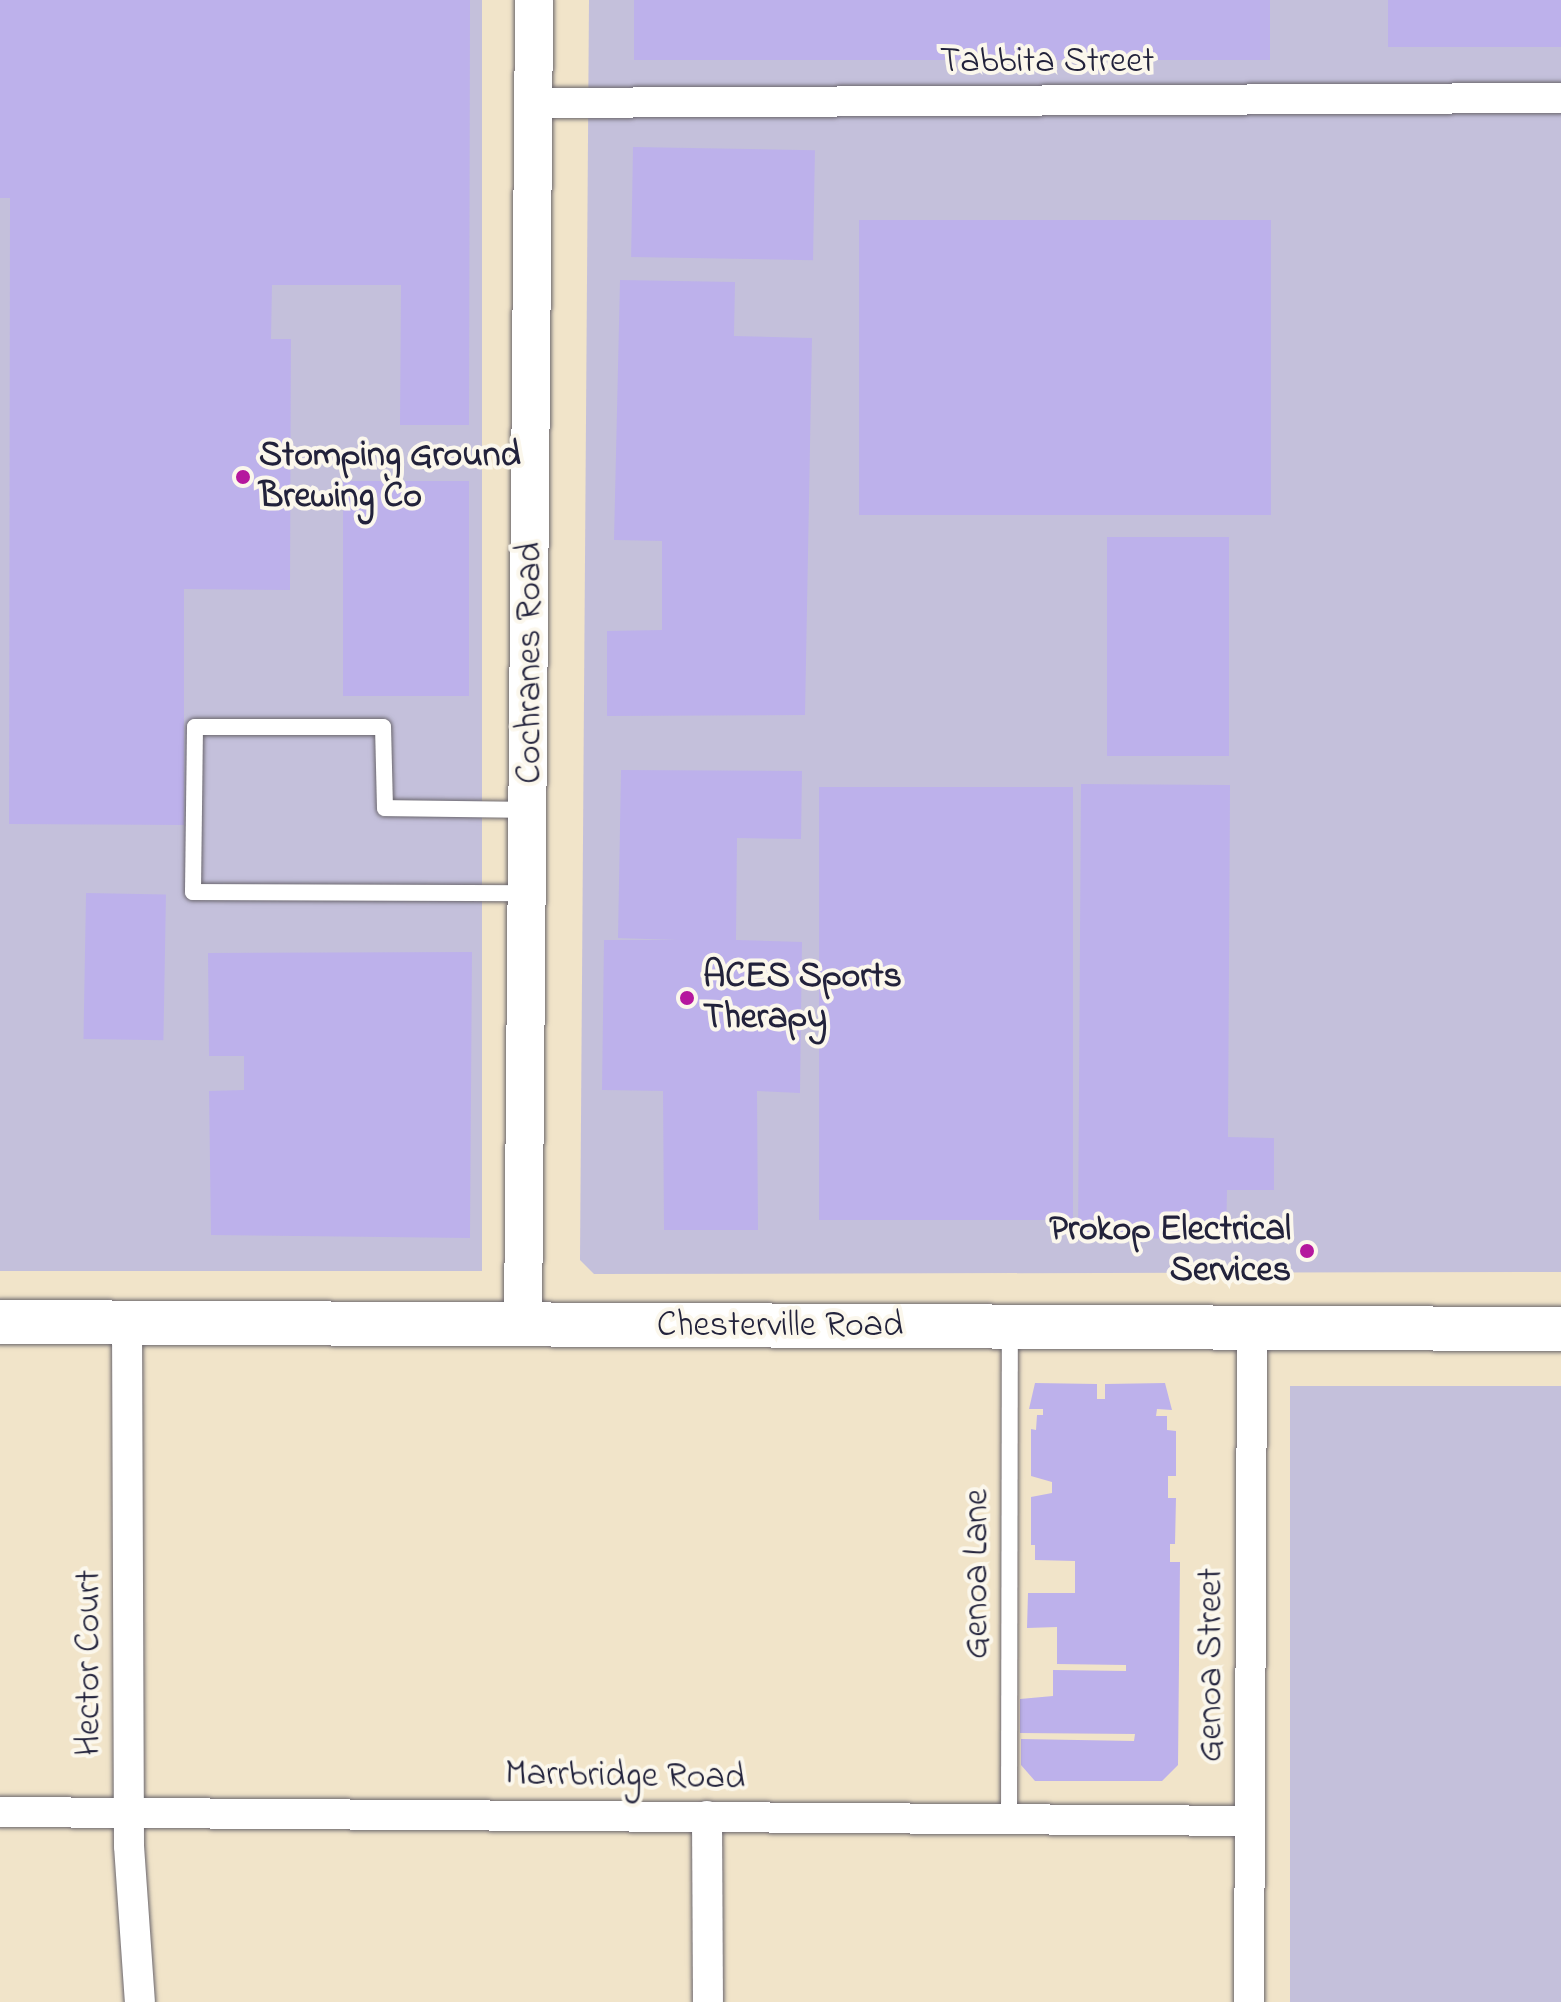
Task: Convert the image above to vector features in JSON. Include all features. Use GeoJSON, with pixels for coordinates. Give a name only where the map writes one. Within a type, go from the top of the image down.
{"type":"FeatureCollection","features":[{"type":"Feature","properties":{"kind":"main road","name":"Chesterville Road"},"geometry":{"type":"LineString","coordinates":[[0,1322],[1561,1329]]}},
{"type":"Feature","properties":{"kind":"street","name":"Cochranes Road"},"geometry":{"type":"LineString","coordinates":[[523,1326],[530,893],[534,0]]}},
{"type":"Feature","properties":{"kind":"street","name":"Tabbita Street"},"geometry":{"type":"LineString","coordinates":[[533,103],[1561,98]]}},
{"type":"Feature","properties":{"kind":"street","name":"Hector Court"},"geometry":{"type":"LineString","coordinates":[[127,1323],[129,1811],[140,2002]]}},
{"type":"Feature","properties":{"kind":"street","name":"Genoa Street"},"geometry":{"type":"LineString","coordinates":[[1249,2002],[1252,1328]]}},
{"type":"Feature","properties":{"kind":"street","name":"Marrbridge Road"},"geometry":{"type":"LineString","coordinates":[[0,1812],[1250,1821]]}},
{"type":"Feature","properties":{"kind":"street"},"geometry":{"type":"LineString","coordinates":[[707,1816],[708,2002]]}},
{"type":"Feature","properties":{"kind":"lane"},"geometry":{"type":"LineString","coordinates":[[530,810],[385,808],[383,727],[195,727],[193,892],[530,893]]}},
{"type":"Feature","properties":{"kind":"lane","name":"Genoa Lane"},"geometry":{"type":"LineString","coordinates":[[1009,1821],[1010,1328]]}},
{"type":"Feature","properties":{"kind":"shaded area"},"geometry":{"type":"Polygon","coordinates":[[[0,0],[482,0],[482,1271],[0,1271],[0,0]]]}},
{"type":"Feature","properties":{"kind":"shaded area"},"geometry":{"type":"Polygon","coordinates":[[[589,0],[1561,0],[1561,1272],[594,1274],[580,1260],[589,0]]]}},
{"type":"Feature","properties":{"kind":"shaded area"},"geometry":{"type":"Polygon","coordinates":[[[1290,1386],[1561,1386],[1561,2002],[1290,2002],[1290,1386]]]}},
{"type":"Feature","properties":{"kind":"building"},"geometry":{"type":"Polygon","coordinates":[[[0,0],[470,0],[469,425],[400,425],[401,285],[272,285],[271,339],[291,339],[290,590],[184,589],[184,825],[9,824],[10,198],[0,198],[0,0]]]}},
{"type":"Feature","properties":{"kind":"building"},"geometry":{"type":"Polygon","coordinates":[[[634,0],[1270,0],[1270,60],[634,60],[634,0]]]}},
{"type":"Feature","properties":{"kind":"building"},"geometry":{"type":"Polygon","coordinates":[[[1388,0],[1561,0],[1561,47],[1388,47],[1388,0]]]}},
{"type":"Feature","properties":{"kind":"building"},"geometry":{"type":"Polygon","coordinates":[[[633,147],[815,150],[813,260],[631,257],[633,147]]]}},
{"type":"Feature","properties":{"kind":"building"},"geometry":{"type":"Polygon","coordinates":[[[859,220],[1271,220],[1271,515],[859,515],[859,220]]]}},
{"type":"Feature","properties":{"kind":"building"},"geometry":{"type":"Polygon","coordinates":[[[620,280],[735,282],[734,336],[812,338],[805,715],[607,716],[607,631],[662,630],[662,541],[614,540],[620,280]]]}},
{"type":"Feature","properties":{"kind":"building"},"geometry":{"type":"Polygon","coordinates":[[[343,481],[469,481],[469,696],[343,696],[343,481]]]}},
{"type":"Feature","properties":{"kind":"building"},"geometry":{"type":"Polygon","coordinates":[[[1107,537],[1229,537],[1229,756],[1107,756],[1107,537]]]}},
{"type":"Feature","properties":{"kind":"building"},"geometry":{"type":"Polygon","coordinates":[[[621,770],[802,771],[801,839],[737,838],[736,940],[802,942],[800,1093],[757,1091],[758,1230],[664,1230],[663,1091],[602,1090],[604,940],[678,940],[618,938],[621,770]]]}},
{"type":"Feature","properties":{"kind":"building"},"geometry":{"type":"Polygon","coordinates":[[[1081,784],[1230,785],[1228,1137],[1274,1138],[1274,1190],[1227,1190],[1226,1239],[1078,1238],[1081,784]]]}},
{"type":"Feature","properties":{"kind":"building"},"geometry":{"type":"Polygon","coordinates":[[[819,787],[1073,787],[1073,1220],[819,1220],[819,787]]]}},
{"type":"Feature","properties":{"kind":"building"},"geometry":{"type":"Polygon","coordinates":[[[86,893],[166,894],[163,1040],[83,1039],[86,893]]]}},
{"type":"Feature","properties":{"kind":"building"},"geometry":{"type":"Polygon","coordinates":[[[472,952],[470,1238],[211,1235],[209,1091],[244,1090],[244,1056],[209,1056],[208,953],[472,952]]]}},
{"type":"Feature","properties":{"kind":"building"},"geometry":{"type":"Polygon","coordinates":[[[1035,1383],[1097,1384],[1097,1399],[1105,1399],[1105,1384],[1165,1383],[1172,1410],[1157,1409],[1156,1416],[1167,1416],[1167,1430],[1176,1431],[1176,1476],[1168,1476],[1168,1498],[1176,1498],[1175,1544],[1170,1544],[1170,1562],[1180,1562],[1178,1765],[1162,1781],[1035,1781],[1021,1765],[1021,1739],[1134,1741],[1135,1734],[1020,1733],[1020,1699],[1053,1696],[1053,1670],[1126,1671],[1126,1665],[1057,1664],[1057,1627],[1027,1628],[1028,1593],[1075,1593],[1075,1561],[1035,1560],[1035,1545],[1031,1545],[1031,1497],[1052,1493],[1052,1482],[1031,1476],[1031,1429],[1036,1430],[1037,1415],[1043,1415],[1043,1409],[1029,1409],[1035,1383]]]}},
{"type":"Feature","properties":{"kind":"place","name":"Stomping Ground Brewing Co"},"geometry":{"type":"Point","coordinates":[243,477]}},
{"type":"Feature","properties":{"kind":"place","name":"ACES Sports Therapy"},"geometry":{"type":"Point","coordinates":[687,998]}},
{"type":"Feature","properties":{"kind":"place","name":"Prokop Electrical Services"},"geometry":{"type":"Point","coordinates":[1307,1251]}}]}
